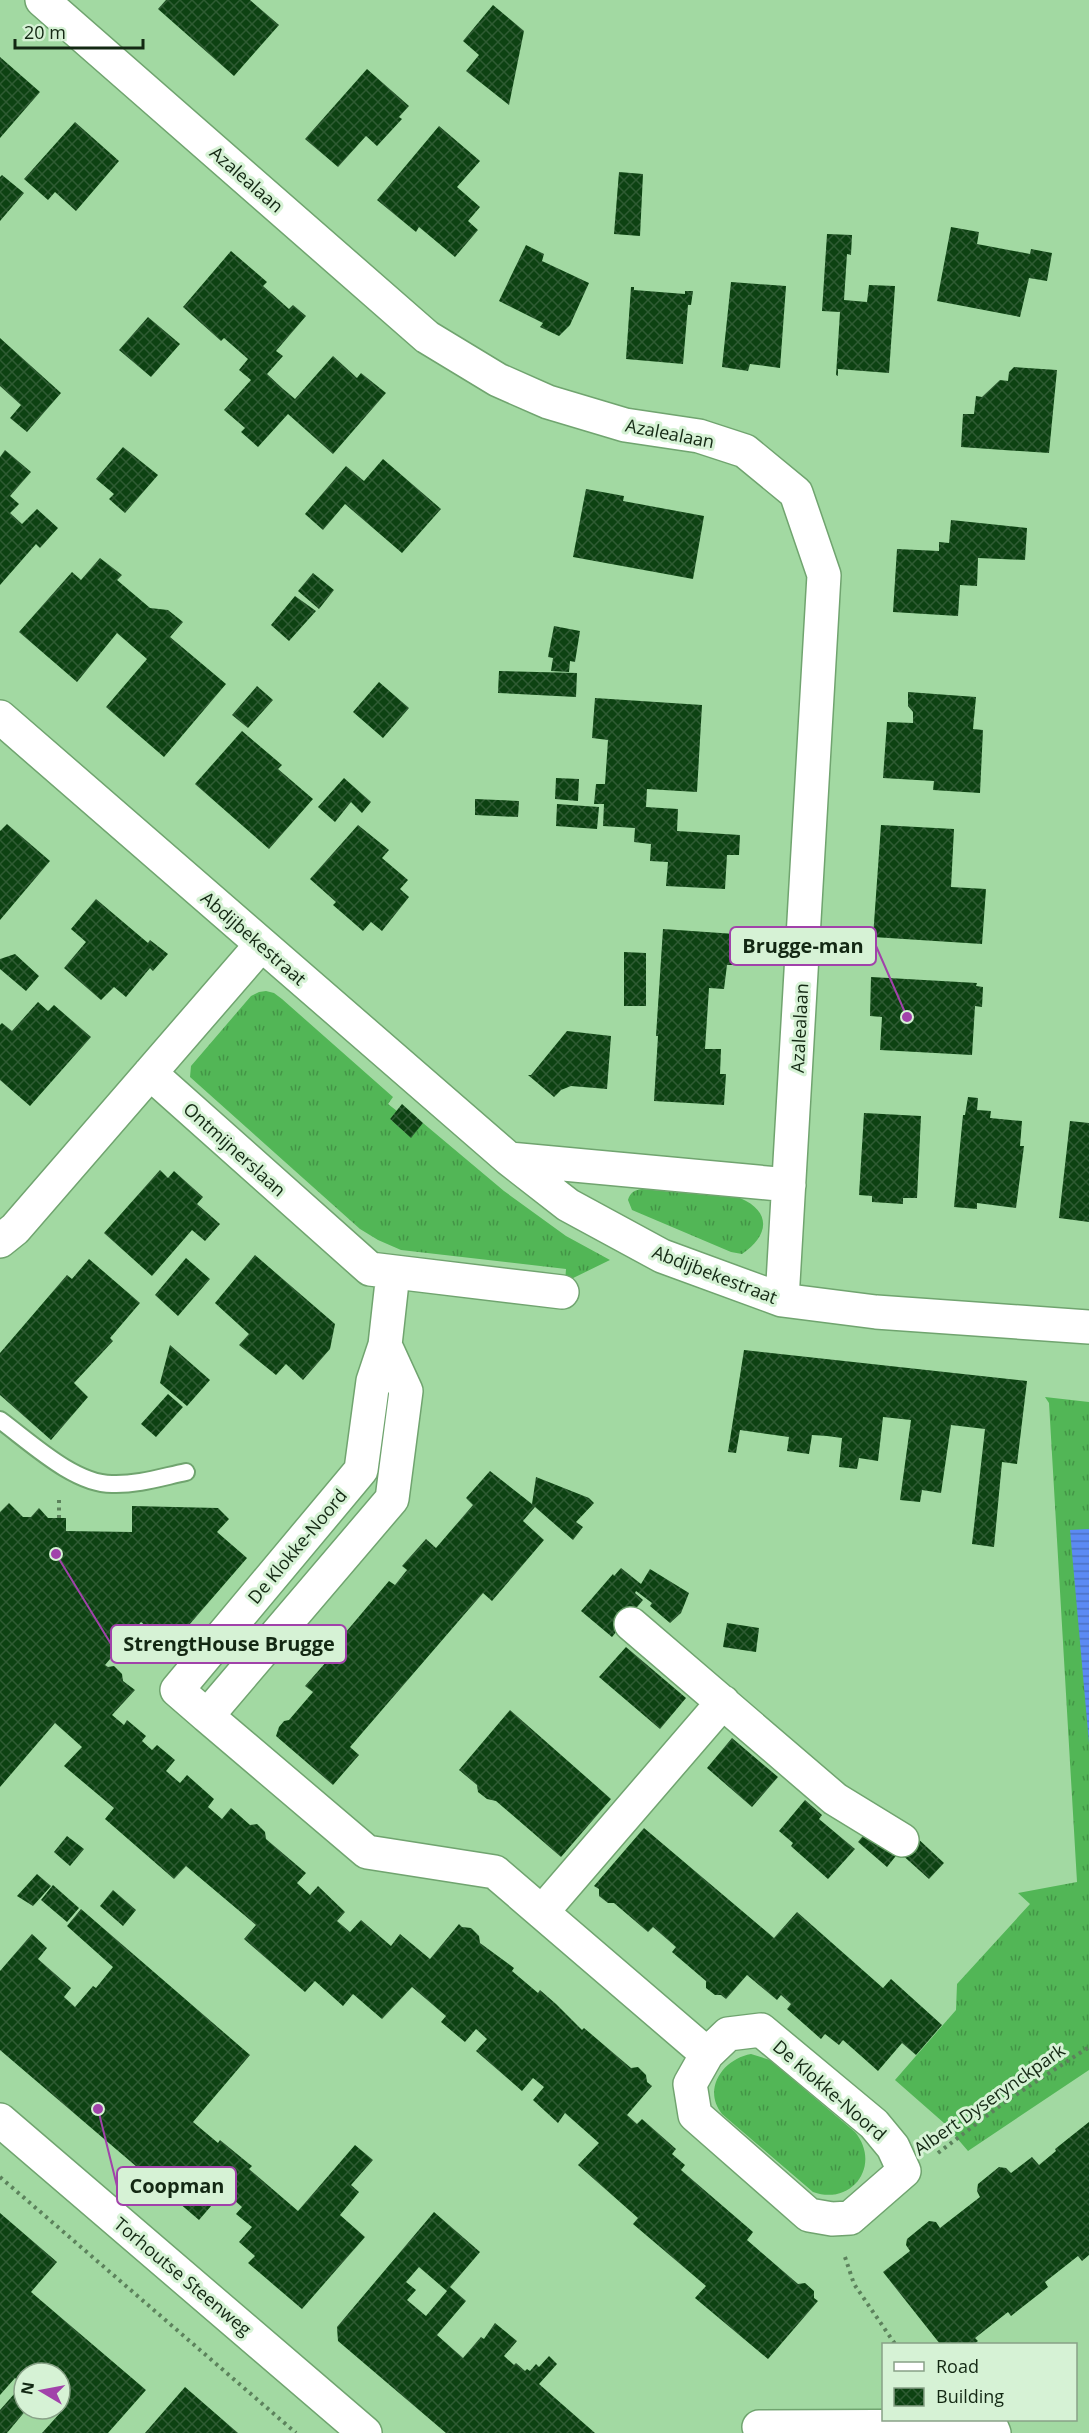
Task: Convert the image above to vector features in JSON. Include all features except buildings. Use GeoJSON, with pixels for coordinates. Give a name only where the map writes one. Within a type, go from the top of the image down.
{"type":"FeatureCollection","features":[{"type":"Feature","properties":{"kind":"street","name":"Azalealaan"},"geometry":{"type":"LineString","coordinates":[[42,0],[427,337],[498,380],[548,402],[625,425],[699,436],[745,451],[796,493],[824,575],[782,1300]]}},
{"type":"Feature","properties":{"kind":"street","name":"Abdijbekestraat"},"geometry":{"type":"LineString","coordinates":[[0,717],[509,1159],[568,1205],[662,1256],[782,1300],[876,1312],[1089,1327]]}},
{"type":"Feature","properties":{"kind":"street"},"geometry":{"type":"LineString","coordinates":[[0,1241],[15,1229],[261,945]]}},
{"type":"Feature","properties":{"kind":"street","name":"Ontmijnerslaan"},"geometry":{"type":"LineString","coordinates":[[150,1073],[370,1269],[393,1272]]}},
{"type":"Feature","properties":{"kind":"street"},"geometry":{"type":"LineString","coordinates":[[509,1159],[789,1185]]}},
{"type":"Feature","properties":{"kind":"street"},"geometry":{"type":"LineString","coordinates":[[393,1272],[562,1292]]}},
{"type":"Feature","properties":{"kind":"street","name":"De Klokke-Noord"},"geometry":{"type":"LineString","coordinates":[[393,1272],[385,1345],[373,1381],[361,1470],[177,1690],[367,1852],[495,1872],[707,2054]]}},
{"type":"Feature","properties":{"kind":"street"},"geometry":{"type":"LineString","coordinates":[[207,1716],[392,1499],[406,1391],[385,1345]]}},
{"type":"Feature","properties":{"kind":"street"},"geometry":{"type":"LineString","coordinates":[[631,1624],[835,1798],[902,1840]]}},
{"type":"Feature","properties":{"kind":"street"},"geometry":{"type":"LineString","coordinates":[[542,1912],[723,1702]]}},
{"type":"Feature","properties":{"kind":"street","name":"De Klokke-Noord"},"geometry":{"type":"LineString","coordinates":[[832,2219],[809,2215],[694,2115],[690,2084],[707,2054],[728,2034],[761,2030],[874,2124],[893,2147],[904,2171]]}},
{"type":"Feature","properties":{"kind":"street","name":"Torhoutse Steenweg"},"geometry":{"type":"LineString","coordinates":[[0,2120],[365,2433]]}},
{"type":"Feature","properties":{"kind":"street"},"geometry":{"type":"LineString","coordinates":[[832,2219],[850,2218],[904,2171]]}},
{"type":"Feature","properties":{"kind":"street"},"geometry":{"type":"LineString","coordinates":[[759,2427],[991,2426],[994,2433]]}},
{"type":"Feature","properties":{"kind":"lane"},"geometry":{"type":"LineString","coordinates":[[0,1420],[60,1464],[88,1480],[110,1485],[134,1483],[186,1472]]}},
{"type":"Feature","properties":{"kind":"path"},"geometry":{"type":"LineString","coordinates":[[58,1518],[59,1498]]}},
{"type":"Feature","properties":{"kind":"path","name":"Albert Dyserynckpark"},"geometry":{"type":"LineString","coordinates":[[904,2171],[928,2160],[1005,2102],[1089,2047]]}},
{"type":"Feature","properties":{"kind":"path"},"geometry":{"type":"LineString","coordinates":[[0,2177],[296,2433]]}},
{"type":"Feature","properties":{"kind":"path"},"geometry":{"type":"LineString","coordinates":[[832,2219],[854,2284],[894,2343]]}},
{"type":"Feature","properties":{"kind":"green space"},"geometry":{"type":"Polygon","coordinates":[[[266,991],[282,999],[393,1097],[388,1104],[397,1111],[390,1119],[410,1137],[423,1123],[504,1191],[566,1236],[610,1260],[565,1282],[566,1269],[401,1250],[360,1229],[190,1077],[191,1066],[251,996],[266,991]]]}},
{"type":"Feature","properties":{"kind":"green space"},"geometry":{"type":"Polygon","coordinates":[[[642,1189],[740,1198],[758,1210],[762,1217],[761,1233],[751,1247],[742,1254],[731,1252],[632,1210],[628,1200],[633,1192],[642,1189]]]}},
{"type":"Feature","properties":{"kind":"green space"},"geometry":{"type":"Polygon","coordinates":[[[1045,1397],[1089,1402],[1089,2070],[968,2151],[944,2123],[895,2080],[956,2010],[957,1984],[1030,1904],[1018,1893],[1077,1882],[1049,1403],[1045,1397]]]}},
{"type":"Feature","properties":{"kind":"green space"},"geometry":{"type":"Polygon","coordinates":[[[751,2054],[770,2060],[855,2132],[863,2145],[865,2157],[864,2169],[859,2180],[851,2188],[827,2195],[813,2192],[722,2114],[714,2095],[718,2076],[732,2062],[751,2054]]]}},
{"type":"Feature","properties":{"kind":"water"},"geometry":{"type":"Polygon","coordinates":[[[1089,1529],[1089,1743],[1070,1530],[1089,1529]]]}},
{"type":"Feature","properties":{"kind":"place","name":"Brugge-man"},"geometry":{"type":"Point","coordinates":[907,1017]}},
{"type":"Feature","properties":{"kind":"place","name":"StrengtHouse Brugge"},"geometry":{"type":"Point","coordinates":[56,1554]}},
{"type":"Feature","properties":{"kind":"place","name":"Coopman"},"geometry":{"type":"Point","coordinates":[98,2109]}}]}
